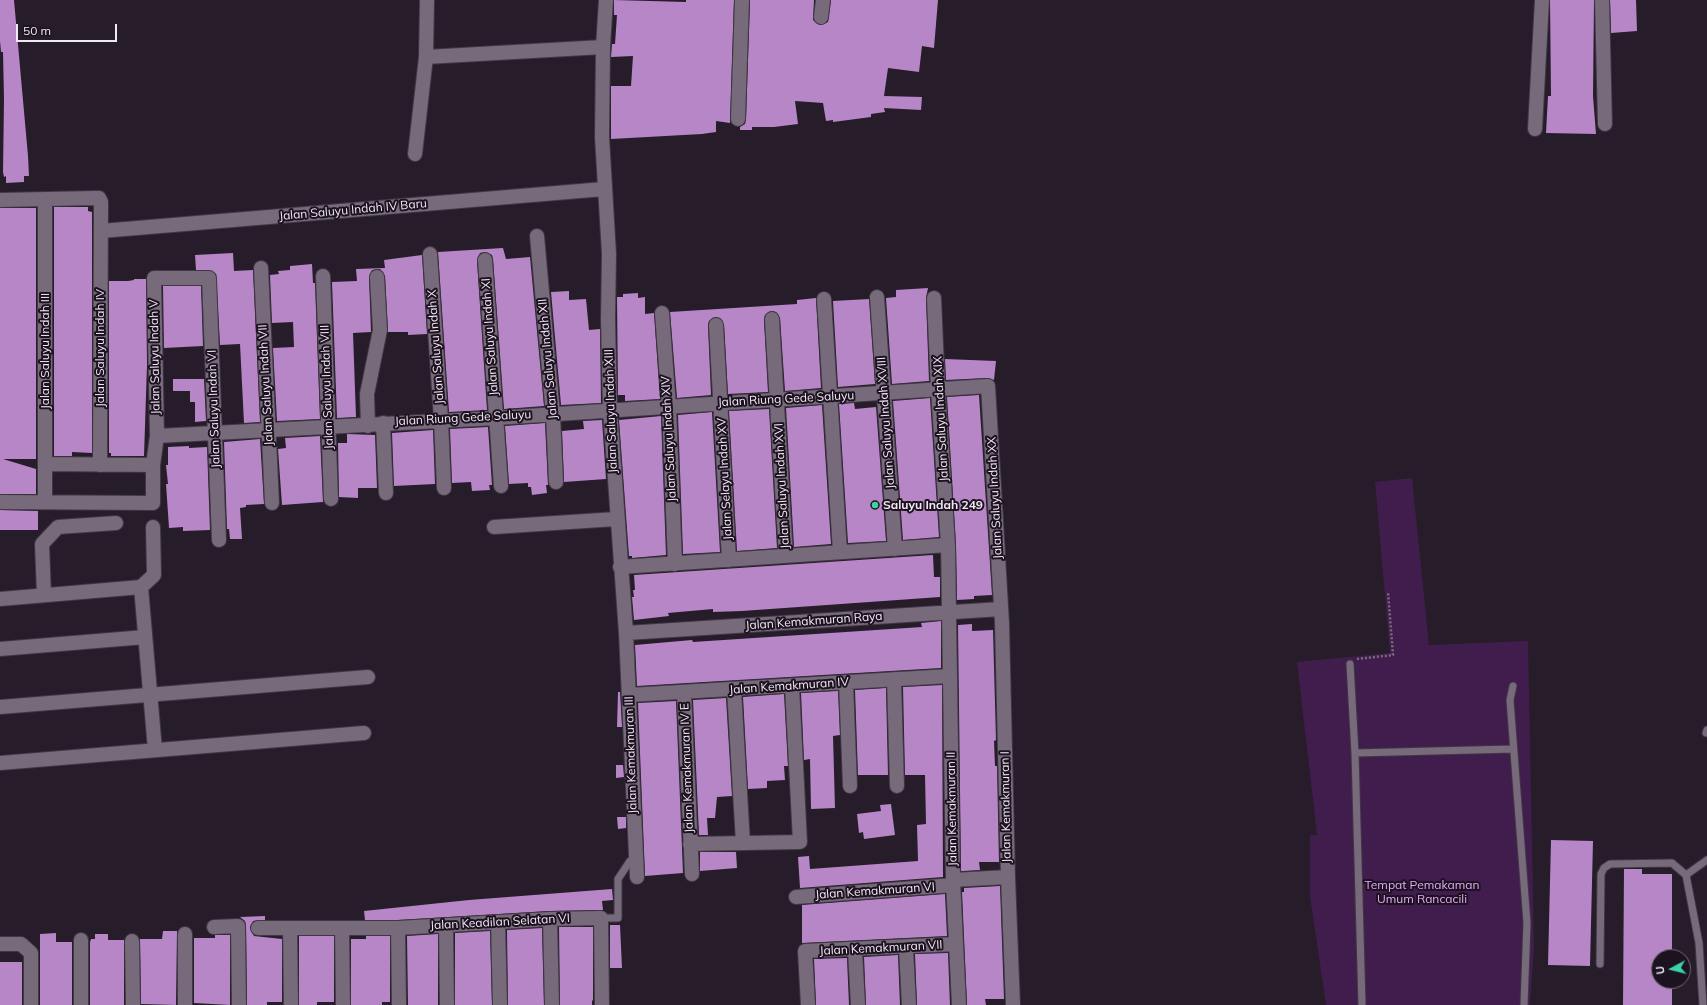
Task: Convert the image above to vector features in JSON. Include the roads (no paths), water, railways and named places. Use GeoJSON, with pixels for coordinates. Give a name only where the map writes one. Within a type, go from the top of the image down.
{"type":"FeatureCollection","features":[{"type":"Feature","properties":{"kind":"street"},"geometry":{"type":"LineString","coordinates":[[414,154],[426,57],[427,0]]}},
{"type":"Feature","properties":{"kind":"street","name":"Jalan Saluyu Indah XIII"},"geometry":{"type":"LineString","coordinates":[[606,0],[603,47],[602,137],[609,254],[608,319],[610,410],[616,519],[626,633]]}},
{"type":"Feature","properties":{"kind":"street"},"geometry":{"type":"LineString","coordinates":[[738,118],[742,0]]}},
{"type":"Feature","properties":{"kind":"street"},"geometry":{"type":"LineString","coordinates":[[821,17],[823,0]]}},
{"type":"Feature","properties":{"kind":"street"},"geometry":{"type":"LineString","coordinates":[[1535,129],[1542,0]]}},
{"type":"Feature","properties":{"kind":"street"},"geometry":{"type":"LineString","coordinates":[[1602,0],[1605,124]]}},
{"type":"Feature","properties":{"kind":"street"},"geometry":{"type":"LineString","coordinates":[[426,57],[603,47]]}},
{"type":"Feature","properties":{"kind":"street","name":"Jalan Saluyu Indah IV Baru"},"geometry":{"type":"LineString","coordinates":[[101,231],[604,189]]}},
{"type":"Feature","properties":{"kind":"street","name":"Jalan Saluyu Indah IV"},"geometry":{"type":"LineString","coordinates":[[45,200],[99,198],[101,202],[100,465]]}},
{"type":"Feature","properties":{"kind":"street"},"geometry":{"type":"LineString","coordinates":[[0,200],[45,200]]}},
{"type":"Feature","properties":{"kind":"street","name":"Jalan Saluyu Indah III"},"geometry":{"type":"LineString","coordinates":[[45,200],[45,502]]}},
{"type":"Feature","properties":{"kind":"street","name":"Jalan Saluyu Indah XII"},"geometry":{"type":"LineString","coordinates":[[537,236],[553,414],[556,482]]}},
{"type":"Feature","properties":{"kind":"street","name":"Jalan Saluyu Indah X"},"geometry":{"type":"LineString","coordinates":[[430,254],[444,488]]}},
{"type":"Feature","properties":{"kind":"street","name":"Jalan Saluyu Indah XI"},"geometry":{"type":"LineString","coordinates":[[485,260],[501,486]]}},
{"type":"Feature","properties":{"kind":"street","name":"Jalan Saluyu Indah VII"},"geometry":{"type":"LineString","coordinates":[[261,268],[272,502]]}},
{"type":"Feature","properties":{"kind":"street","name":"Jalan Saluyu Indah VIII"},"geometry":{"type":"LineString","coordinates":[[323,276],[331,499]]}},
{"type":"Feature","properties":{"kind":"street"},"geometry":{"type":"LineString","coordinates":[[368,426],[367,394],[380,330],[377,277]]}},
{"type":"Feature","properties":{"kind":"street","name":"Jalan Saluyu Indah V"},"geometry":{"type":"LineString","coordinates":[[157,436],[154,278],[209,278]]}},
{"type":"Feature","properties":{"kind":"street","name":"Jalan Saluyu Indah VI"},"geometry":{"type":"LineString","coordinates":[[209,278],[219,540]]}},
{"type":"Feature","properties":{"kind":"street","name":"Jalan Saluyu Indah XVIII"},"geometry":{"type":"LineString","coordinates":[[877,297],[895,548]]}},
{"type":"Feature","properties":{"kind":"street","name":"Jalan Saluyu Indah XIX"},"geometry":{"type":"LineString","coordinates":[[934,298],[948,545],[949,612]]}},
{"type":"Feature","properties":{"kind":"street"},"geometry":{"type":"LineString","coordinates":[[824,299],[840,552]]}},
{"type":"Feature","properties":{"kind":"street","name":"Jalan Saluyu Indah XIV"},"geometry":{"type":"LineString","coordinates":[[662,313],[675,564]]}},
{"type":"Feature","properties":{"kind":"street","name":"Jalan Saluyu Indah XVI"},"geometry":{"type":"LineString","coordinates":[[772,319],[786,556]]}},
{"type":"Feature","properties":{"kind":"street","name":"Jalan Selayu Indah XV"},"geometry":{"type":"LineString","coordinates":[[716,325],[729,560]]}},
{"type":"Feature","properties":{"kind":"street","name":"Jalan Riung Gede Saluyu"},"geometry":{"type":"LineString","coordinates":[[157,436],[328,426],[368,426],[384,423],[496,418],[988,386]]}},
{"type":"Feature","properties":{"kind":"street","name":"Jalan Saluyu Indah XX"},"geometry":{"type":"LineString","coordinates":[[988,386],[1001,609]]}},
{"type":"Feature","properties":{"kind":"street"},"geometry":{"type":"LineString","coordinates":[[384,423],[386,493]]}},
{"type":"Feature","properties":{"kind":"street"},"geometry":{"type":"LineString","coordinates":[[0,502],[153,503],[153,465],[157,436]]}},
{"type":"Feature","properties":{"kind":"street"},"geometry":{"type":"LineString","coordinates":[[45,464],[153,465]]}},
{"type":"Feature","properties":{"kind":"street"},"geometry":{"type":"LineString","coordinates":[[494,527],[616,519]]}},
{"type":"Feature","properties":{"kind":"street"},"geometry":{"type":"LineString","coordinates":[[44,595],[42,544],[58,527],[116,523]]}},
{"type":"Feature","properties":{"kind":"street"},"geometry":{"type":"LineString","coordinates":[[0,599],[141,587],[154,575],[153,527]]}},
{"type":"Feature","properties":{"kind":"street"},"geometry":{"type":"LineString","coordinates":[[620,567],[948,545]]}},
{"type":"Feature","properties":{"kind":"street"},"geometry":{"type":"LineString","coordinates":[[141,587],[155,750]]}},
{"type":"Feature","properties":{"kind":"street","name":"Jalan Kemakmuran Raya"},"geometry":{"type":"LineString","coordinates":[[626,633],[1001,609]]}},
{"type":"Feature","properties":{"kind":"street","name":"Jalan Kemakmuran I"},"geometry":{"type":"LineString","coordinates":[[1001,609],[1008,877],[1014,1005]]}},
{"type":"Feature","properties":{"kind":"street","name":"Jalan Kemakmuran II"},"geometry":{"type":"LineString","coordinates":[[949,612],[954,883],[959,1005]]}},
{"type":"Feature","properties":{"kind":"street","name":"Jalan Kemakmuran III"},"geometry":{"type":"LineString","coordinates":[[626,633],[637,877]]}},
{"type":"Feature","properties":{"kind":"street"},"geometry":{"type":"LineString","coordinates":[[0,649],[145,637]]}},
{"type":"Feature","properties":{"kind":"street","name":"Jalan Kemakmuran IV"},"geometry":{"type":"LineString","coordinates":[[629,695],[950,676]]}},
{"type":"Feature","properties":{"kind":"street"},"geometry":{"type":"LineString","coordinates":[[0,707],[368,677]]}},
{"type":"Feature","properties":{"kind":"street"},"geometry":{"type":"LineString","coordinates":[[894,679],[897,786]]}},
{"type":"Feature","properties":{"kind":"street"},"geometry":{"type":"LineString","coordinates":[[846,682],[850,786]]}},
{"type":"Feature","properties":{"kind":"street","name":"Jalan Kemakmuran IV E"},"geometry":{"type":"LineString","coordinates":[[690,844],[800,842],[792,686]]}},
{"type":"Feature","properties":{"kind":"street"},"geometry":{"type":"LineString","coordinates":[[734,689],[743,842]]}},
{"type":"Feature","properties":{"kind":"street","name":"Jalan Kemakmuran IV E"},"geometry":{"type":"LineString","coordinates":[[684,692],[692,874]]}},
{"type":"Feature","properties":{"kind":"street"},"geometry":{"type":"LineString","coordinates":[[0,763],[364,733]]}},
{"type":"Feature","properties":{"kind":"street","name":"Jalan Kemakmuran VI"},"geometry":{"type":"LineString","coordinates":[[796,897],[1008,877]]}},
{"type":"Feature","properties":{"kind":"street"},"geometry":{"type":"LineString","coordinates":[[602,918],[602,1005]]}},
{"type":"Feature","properties":{"kind":"street","name":"Jalan Keadilan Selatan VI"},"geometry":{"type":"LineString","coordinates":[[258,928],[398,928],[550,919],[602,918]]}},
{"type":"Feature","properties":{"kind":"street"},"geometry":{"type":"LineString","coordinates":[[550,919],[552,1005]]}},
{"type":"Feature","properties":{"kind":"street"},"geometry":{"type":"LineString","coordinates":[[498,922],[500,1005]]}},
{"type":"Feature","properties":{"kind":"street"},"geometry":{"type":"LineString","coordinates":[[446,925],[447,1005]]}},
{"type":"Feature","properties":{"kind":"street"},"geometry":{"type":"LineString","coordinates":[[214,927],[238,926],[239,1005]]}},
{"type":"Feature","properties":{"kind":"street"},"geometry":{"type":"LineString","coordinates":[[290,928],[291,1005]]}},
{"type":"Feature","properties":{"kind":"street"},"geometry":{"type":"LineString","coordinates":[[342,928],[343,1005]]}},
{"type":"Feature","properties":{"kind":"street"},"geometry":{"type":"LineString","coordinates":[[398,928],[399,1005]]}},
{"type":"Feature","properties":{"kind":"street"},"geometry":{"type":"LineString","coordinates":[[185,934],[185,1005]]}},
{"type":"Feature","properties":{"kind":"street"},"geometry":{"type":"LineString","coordinates":[[81,940],[81,1005]]}},
{"type":"Feature","properties":{"kind":"street"},"geometry":{"type":"LineString","coordinates":[[132,941],[133,1005]]}},
{"type":"Feature","properties":{"kind":"street"},"geometry":{"type":"LineString","coordinates":[[0,944],[21,944],[30,952],[31,1005]]}},
{"type":"Feature","properties":{"kind":"street","name":"Jalan Kemakmuran VII"},"geometry":{"type":"LineString","coordinates":[[808,1005],[805,951],[906,948],[956,944]]}},
{"type":"Feature","properties":{"kind":"street"},"geometry":{"type":"LineString","coordinates":[[906,948],[909,1005]]}},
{"type":"Feature","properties":{"kind":"street"},"geometry":{"type":"LineString","coordinates":[[855,950],[858,1005]]}},
{"type":"Feature","properties":{"kind":"lane"},"geometry":{"type":"LineString","coordinates":[[1350,664],[1355,753],[1362,1005]]}},
{"type":"Feature","properties":{"kind":"lane"},"geometry":{"type":"LineString","coordinates":[[1513,686],[1510,700],[1527,923],[1524,1005]]}},
{"type":"Feature","properties":{"kind":"lane"},"geometry":{"type":"LineString","coordinates":[[1355,753],[1514,750]]}},
{"type":"Feature","properties":{"kind":"lane"},"geometry":{"type":"LineString","coordinates":[[602,918],[618,918],[618,879],[630,861],[636,860]]}},
{"type":"Feature","properties":{"kind":"lane"},"geometry":{"type":"LineString","coordinates":[[1686,875],[1707,860]]}},
{"type":"Feature","properties":{"kind":"lane"},"geometry":{"type":"LineString","coordinates":[[1600,964],[1601,874],[1604,868],[1610,864],[1672,863],[1686,875],[1699,943],[1704,1001]]}},
{"type":"Feature","properties":{"kind":"place","name":"Saluyu Indah 249"},"geometry":{"type":"Point","coordinates":[875,505]}},
{"type":"Feature","properties":{"kind":"park label","name":"Tempat Pemakaman Umum Rancacili"},"geometry":{"type":"Point","coordinates":[1422,892]}}]}
